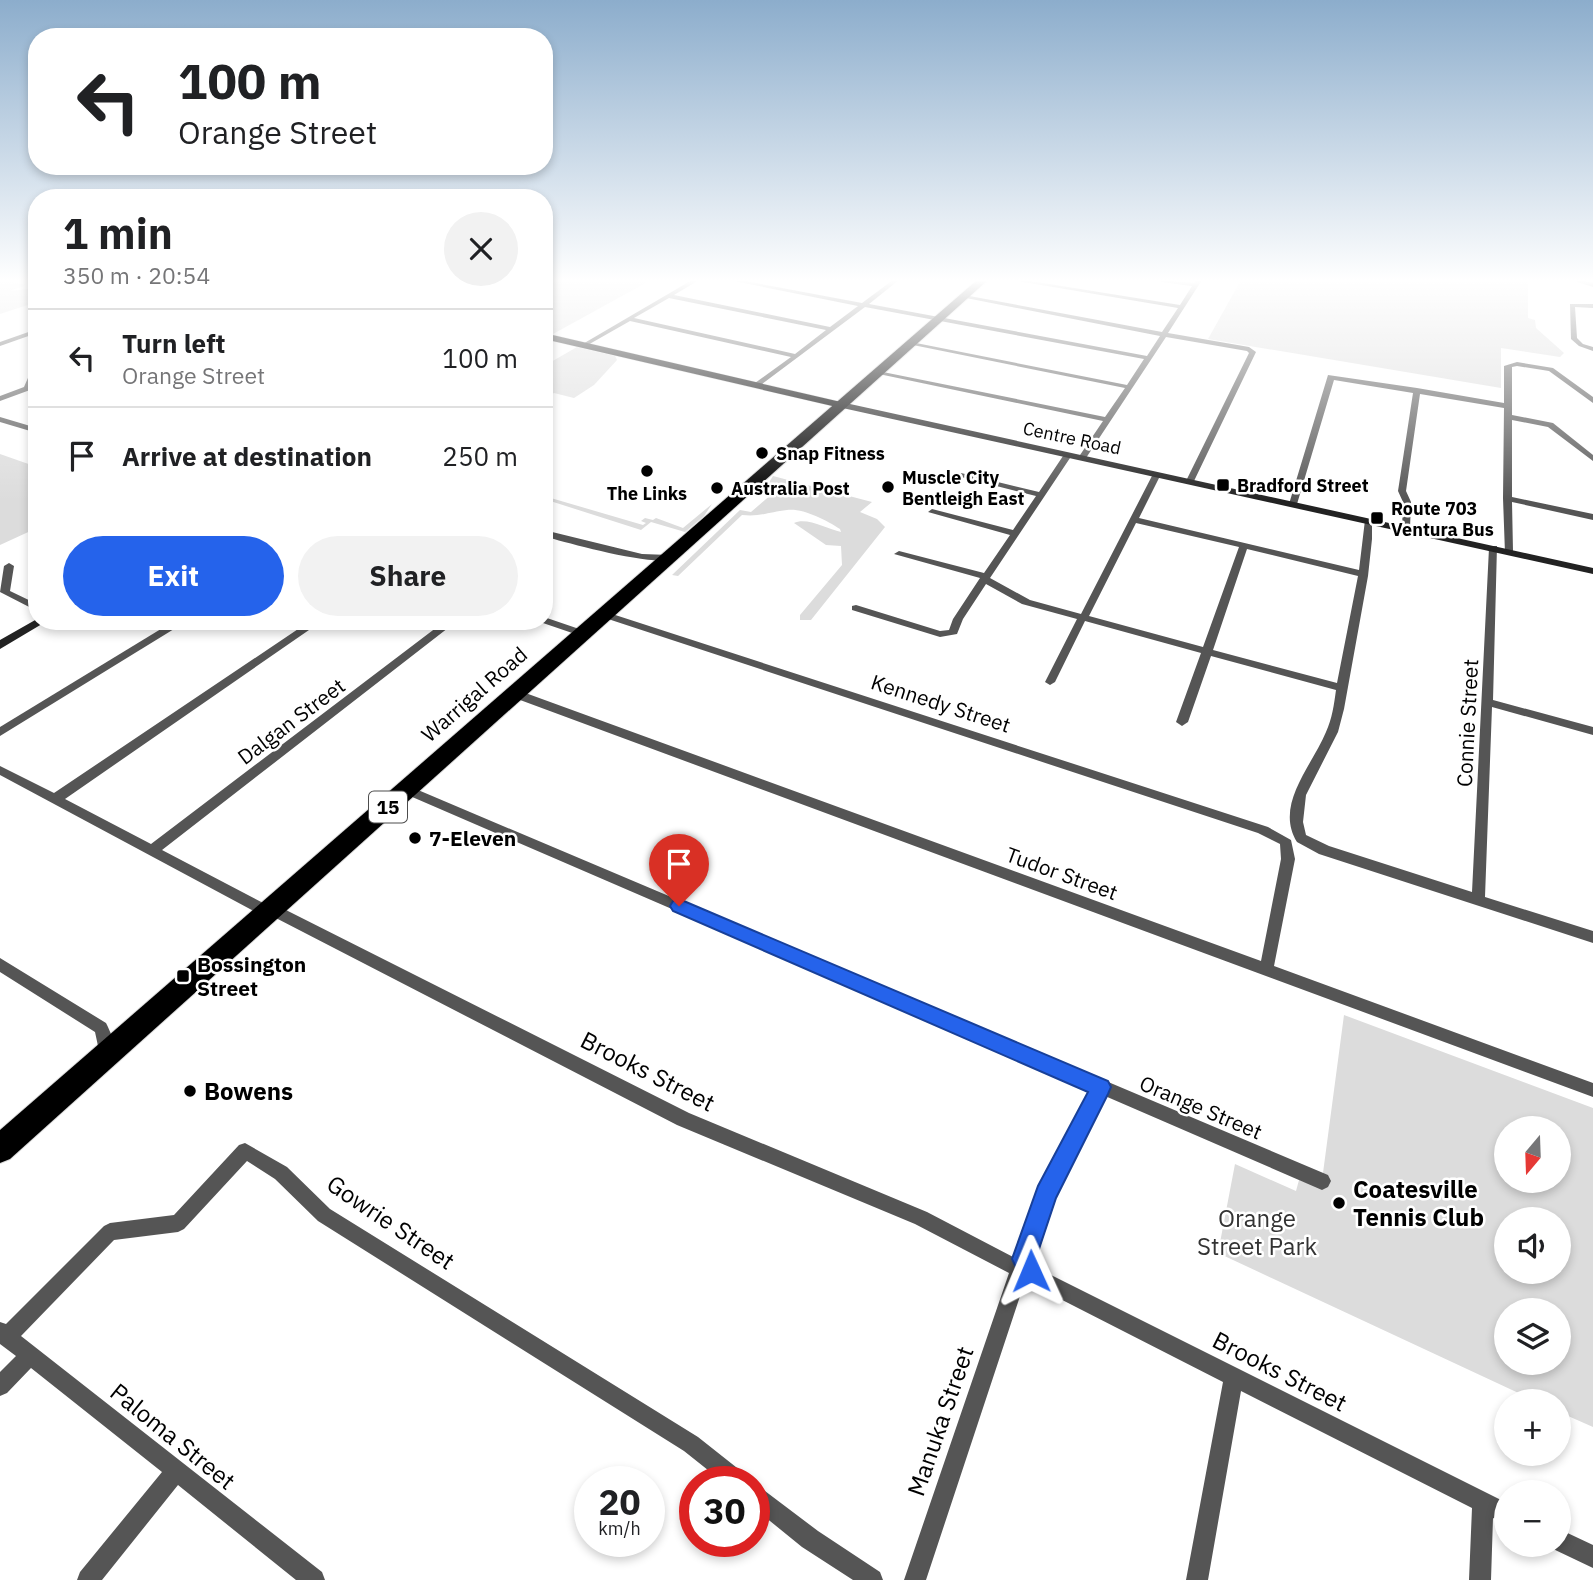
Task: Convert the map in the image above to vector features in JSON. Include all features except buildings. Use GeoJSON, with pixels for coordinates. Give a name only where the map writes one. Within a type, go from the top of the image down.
{"type":"FeatureCollection","features":[{"type":"Feature","properties":{"kind":"highway","name":"Warrigal Road"},"geometry":{"type":"LineString","coordinates":[[0,1149],[103,1042],[269,911],[606,615],[658,563],[900,354]]}},
{"type":"Feature","properties":{"kind":"main road","name":"Centre Road"},"geometry":{"type":"LineString","coordinates":[[622,354],[841,405],[1593,570]]}},
{"type":"Feature","properties":{"kind":"main road"},"geometry":{"type":"LineString","coordinates":[[803,396],[837,395],[857,391],[857,402],[873,412]]}},
{"type":"Feature","properties":{"kind":"main road"},"geometry":{"type":"LineString","coordinates":[[822,400],[827,417],[873,412]]}},
{"type":"Feature","properties":{"kind":"main road"},"geometry":{"type":"LineString","coordinates":[[4,642],[28,628]]}},
{"type":"Feature","properties":{"kind":"street"},"geometry":{"type":"LineString","coordinates":[[787,354],[797,356]]}},
{"type":"Feature","properties":{"kind":"street"},"geometry":{"type":"LineString","coordinates":[[758,385],[800,354]]}},
{"type":"Feature","properties":{"kind":"street"},"geometry":{"type":"LineString","coordinates":[[960,354],[1129,387]]}},
{"type":"Feature","properties":{"kind":"street"},"geometry":{"type":"LineString","coordinates":[[1126,354],[1149,358]]}},
{"type":"Feature","properties":{"kind":"street"},"geometry":{"type":"LineString","coordinates":[[1083,458],[1152,354]]}},
{"type":"Feature","properties":{"kind":"street"},"geometry":{"type":"LineString","coordinates":[[1190,481],[1252,354]]}},
{"type":"Feature","properties":{"kind":"street"},"geometry":{"type":"LineString","coordinates":[[1508,551],[1508,366],[1512,364],[1544,367],[1558,372],[1593,401]]}},
{"type":"Feature","properties":{"kind":"street"},"geometry":{"type":"LineString","coordinates":[[878,373],[1108,420]]}},
{"type":"Feature","properties":{"kind":"street"},"geometry":{"type":"LineString","coordinates":[[1293,504],[1330,379],[1345,377],[1508,406]]}},
{"type":"Feature","properties":{"kind":"street"},"geometry":{"type":"LineString","coordinates":[[0,399],[28,386]]}},
{"type":"Feature","properties":{"kind":"street"},"geometry":{"type":"LineString","coordinates":[[1405,528],[1407,502],[1402,491],[1418,390]]}},
{"type":"Feature","properties":{"kind":"street"},"geometry":{"type":"LineString","coordinates":[[1507,417],[1550,425],[1593,459]]}},
{"type":"Feature","properties":{"kind":"street"},"geometry":{"type":"LineString","coordinates":[[0,419],[28,428]]}},
{"type":"Feature","properties":{"kind":"street"},"geometry":{"type":"LineString","coordinates":[[856,608],[947,634],[953,632],[958,619],[1068,454]]}},
{"type":"Feature","properties":{"kind":"street"},"geometry":{"type":"LineString","coordinates":[[1050,682],[1157,474]]}},
{"type":"Feature","properties":{"kind":"street"},"geometry":{"type":"LineString","coordinates":[[961,476],[1041,495]]}},
{"type":"Feature","properties":{"kind":"street"},"geometry":{"type":"LineString","coordinates":[[1507,498],[1593,517]]}},
{"type":"Feature","properties":{"kind":"street"},"geometry":{"type":"LineString","coordinates":[[932,512],[1015,533]]}},
{"type":"Feature","properties":{"kind":"street"},"geometry":{"type":"LineString","coordinates":[[1134,520],[1363,574]]}},
{"type":"Feature","properties":{"kind":"street"},"geometry":{"type":"LineString","coordinates":[[1266,970],[1303,784],[1332,732],[1372,521]]}},
{"type":"Feature","properties":{"kind":"street"},"geometry":{"type":"LineString","coordinates":[[553,536],[658,563]]}},
{"type":"Feature","properties":{"kind":"street"},"geometry":{"type":"LineString","coordinates":[[1182,722],[1244,545]]}},
{"type":"Feature","properties":{"kind":"street","name":"Connie Street"},"geometry":{"type":"LineString","coordinates":[[1478,900],[1494,548]]}},
{"type":"Feature","properties":{"kind":"street"},"geometry":{"type":"LineString","coordinates":[[899,554],[985,578],[1026,602],[1341,688]]}},
{"type":"Feature","properties":{"kind":"street"},"geometry":{"type":"LineString","coordinates":[[9,566],[3,588],[7,594],[28,604]]}},
{"type":"Feature","properties":{"kind":"street","name":"Kennedy Street"},"geometry":{"type":"LineString","coordinates":[[606,615],[1593,937]]}},
{"type":"Feature","properties":{"kind":"street"},"geometry":{"type":"LineString","coordinates":[[553,623],[584,634]]}},
{"type":"Feature","properties":{"kind":"street"},"geometry":{"type":"LineString","coordinates":[[0,732],[167,630]]}},
{"type":"Feature","properties":{"kind":"street"},"geometry":{"type":"LineString","coordinates":[[55,799],[304,630]]}},
{"type":"Feature","properties":{"kind":"street","name":"Dalgan Street"},"geometry":{"type":"LineString","coordinates":[[152,850],[440,630]]}},
{"type":"Feature","properties":{"kind":"street","name":"Tudor Street"},"geometry":{"type":"LineString","coordinates":[[516,694],[1593,1090]]}},
{"type":"Feature","properties":{"kind":"street"},"geometry":{"type":"LineString","coordinates":[[1487,702],[1593,731]]}},
{"type":"Feature","properties":{"kind":"street","name":"Brooks Street"},"geometry":{"type":"LineString","coordinates":[[0,769],[269,911],[683,1119],[921,1218],[1494,1508]]}},
{"type":"Feature","properties":{"kind":"street","name":"Orange Street"},"geometry":{"type":"LineString","coordinates":[[407,790],[1322,1181]]}},
{"type":"Feature","properties":{"kind":"street"},"geometry":{"type":"LineString","coordinates":[[1,968],[103,1042]]}},
{"type":"Feature","properties":{"kind":"street","name":"Manuka Street"},"geometry":{"type":"LineString","coordinates":[[915,1580],[1046,1194],[1101,1087]]}},
{"type":"Feature","properties":{"kind":"street","name":"Gowrie Street"},"geometry":{"type":"LineString","coordinates":[[4,1334],[110,1232],[178,1223],[245,1151],[281,1172],[324,1215],[691,1444],[719,1466]]}},
{"type":"Feature","properties":{"kind":"street","name":"Paloma Street"},"geometry":{"type":"LineString","coordinates":[[4,1334],[314,1580]]}},
{"type":"Feature","properties":{"kind":"street"},"geometry":{"type":"LineString","coordinates":[[0,1386],[30,1355]]}},
{"type":"Feature","properties":{"kind":"street"},"geometry":{"type":"LineString","coordinates":[[1197,1580],[1234,1377]]}},
{"type":"Feature","properties":{"kind":"street"},"geometry":{"type":"LineString","coordinates":[[88,1580],[175,1472]]}},
{"type":"Feature","properties":{"kind":"street"},"geometry":{"type":"LineString","coordinates":[[1480,1580],[1482,1502]]}},
{"type":"Feature","properties":{"kind":"street"},"geometry":{"type":"LineString","coordinates":[[770,1508],[810,1539],[872,1580]]}},
{"type":"Feature","properties":{"kind":"street"},"geometry":{"type":"LineString","coordinates":[[1571,1546],[1593,1557]]}},
{"type":"Feature","properties":{"kind":"green space"},"geometry":{"type":"Polygon","coordinates":[[[565,354],[605,354],[615,356],[617,360],[594,385],[574,398],[553,394],[553,361],[565,354]]]}},
{"type":"Feature","properties":{"kind":"green space"},"geometry":{"type":"Polygon","coordinates":[[[1296,354],[1501,354],[1501,388],[1296,354]]]}},
{"type":"Feature","properties":{"kind":"green space"},"geometry":{"type":"Polygon","coordinates":[[[1539,354],[1563,354],[1560,357],[1539,354]]]}},
{"type":"Feature","properties":{"kind":"green space"},"geometry":{"type":"Polygon","coordinates":[[[0,454],[28,464],[28,532],[0,545],[0,454]]]}},
{"type":"Feature","properties":{"kind":"green space"},"geometry":{"type":"Polygon","coordinates":[[[773,476],[872,502],[860,512],[877,519],[885,527],[811,620],[800,620],[800,615],[842,565],[841,546],[826,545],[794,523],[811,522],[841,532],[840,529],[807,513],[787,510],[742,515],[678,576],[672,575],[740,510],[751,512],[779,488],[768,484],[773,476]]]}},
{"type":"Feature","properties":{"kind":"green space"},"geometry":{"type":"Polygon","coordinates":[[[553,499],[643,525],[646,523],[641,521],[645,518],[656,518],[683,528],[712,504],[704,516],[685,532],[651,522],[641,530],[553,502],[553,499]]]}},
{"type":"Feature","properties":{"kind":"green space","name":"Orange Street Park"},"geometry":{"type":"Polygon","coordinates":[[[1344,1015],[1593,1108],[1593,1427],[1571,1417],[1571,1389],[1510,1389],[1218,1253],[1235,1164],[1296,1191],[1299,1180],[1321,1188],[1344,1015]]]}},
{"type":"Feature","properties":{"kind":"place","name":"Snap Fitness"},"geometry":{"type":"Point","coordinates":[762,453]}},
{"type":"Feature","properties":{"kind":"place","name":"The Links"},"geometry":{"type":"Point","coordinates":[647,471]}},
{"type":"Feature","properties":{"kind":"place","name":"Bradford Street"},"geometry":{"type":"Point","coordinates":[1223,485]}},
{"type":"Feature","properties":{"kind":"place","name":"Muscle City Bentleigh East"},"geometry":{"type":"Point","coordinates":[888,487]}},
{"type":"Feature","properties":{"kind":"place","name":"Australia Post"},"geometry":{"type":"Point","coordinates":[717,488]}},
{"type":"Feature","properties":{"kind":"place","name":"Route 703 Ventura Bus"},"geometry":{"type":"Point","coordinates":[1377,518]}},
{"type":"Feature","properties":{"kind":"place","name":"7-Eleven"},"geometry":{"type":"Point","coordinates":[415,838]}},
{"type":"Feature","properties":{"kind":"place","name":"Bossington Street"},"geometry":{"type":"Point","coordinates":[183,976]}},
{"type":"Feature","properties":{"kind":"place","name":"Bowens"},"geometry":{"type":"Point","coordinates":[190,1091]}},
{"type":"Feature","properties":{"kind":"place","name":"Coatesville Tennis Club"},"geometry":{"type":"Point","coordinates":[1339,1203]}},
{"type":"Feature","properties":{"kind":"route"},"geometry":{"type":"LineString","coordinates":[[679,906],[1101,1087],[1046,1194],[1024,1259],[1031,1271]]}}]}
